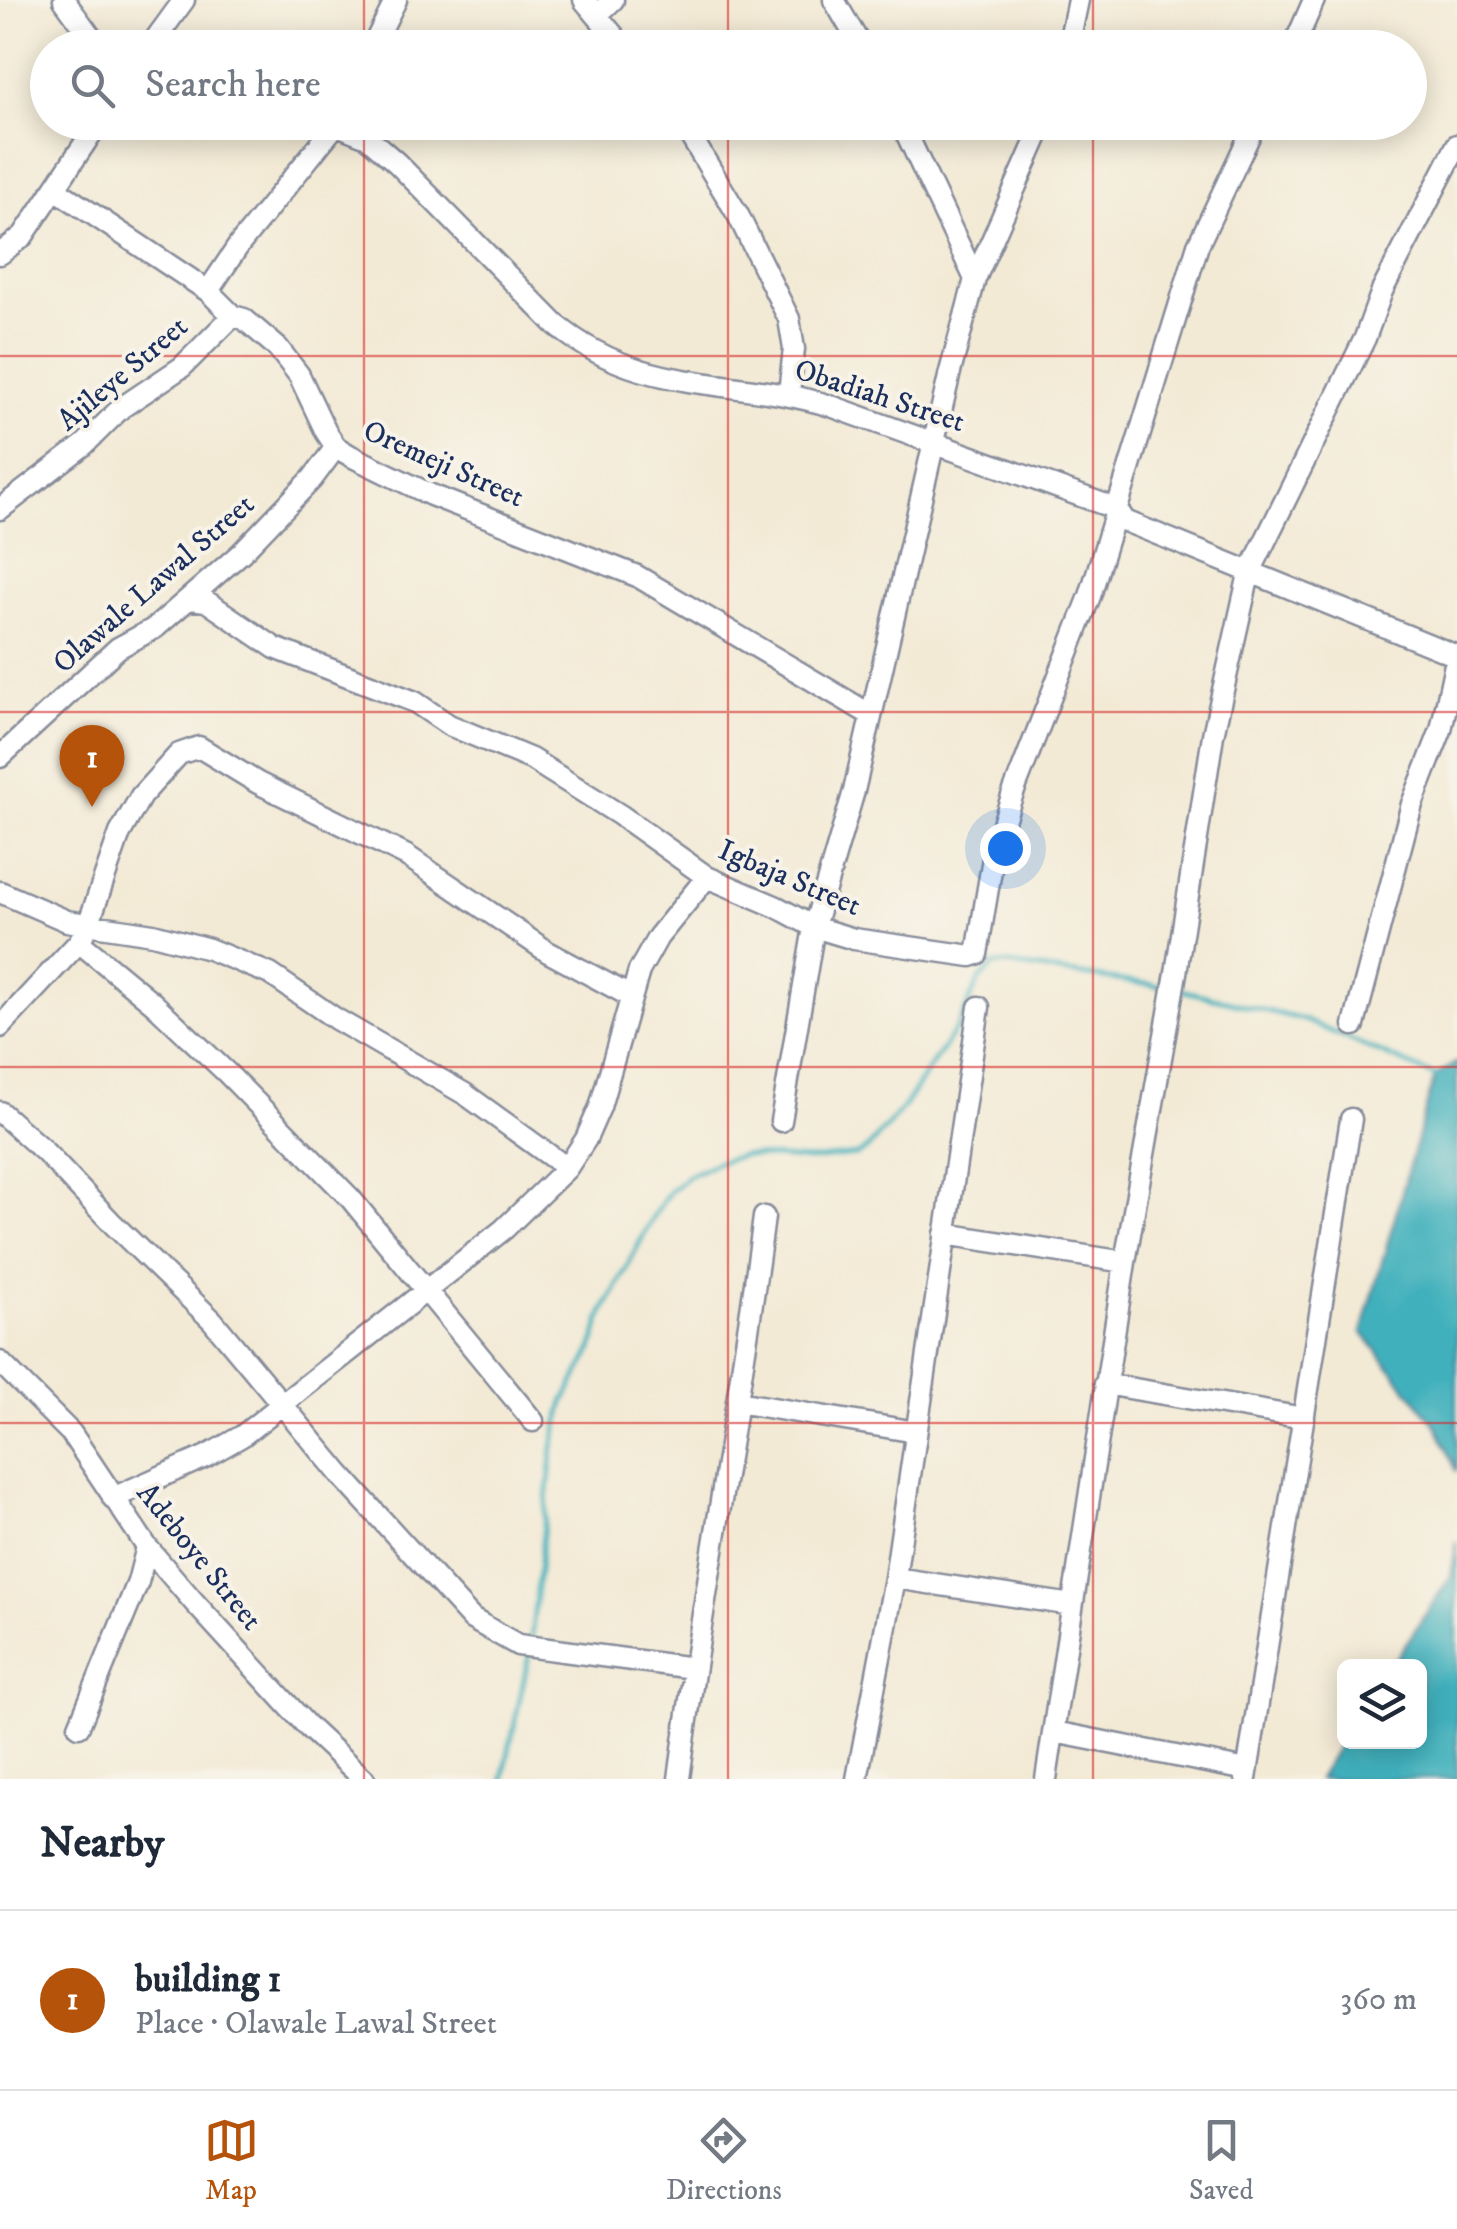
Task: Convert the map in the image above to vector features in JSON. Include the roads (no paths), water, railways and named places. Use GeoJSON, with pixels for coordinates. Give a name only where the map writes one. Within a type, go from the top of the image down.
{"type":"FeatureCollection","features":[{"type":"Feature","properties":{"kind":"street"},"geometry":{"type":"LineString","coordinates":[[64,0],[84,30]]}},
{"type":"Feature","properties":{"kind":"street"},"geometry":{"type":"LineString","coordinates":[[162,30],[184,0]]}},
{"type":"Feature","properties":{"kind":"street"},"geometry":{"type":"LineString","coordinates":[[381,30],[396,0]]}},
{"type":"Feature","properties":{"kind":"street"},"geometry":{"type":"LineString","coordinates":[[834,0],[852,30]]}},
{"type":"Feature","properties":{"kind":"street"},"geometry":{"type":"LineString","coordinates":[[1072,30],[1078,0]]}},
{"type":"Feature","properties":{"kind":"street"},"geometry":{"type":"LineString","coordinates":[[1301,30],[1314,0]]}},
{"type":"Feature","properties":{"kind":"street"},"geometry":{"type":"LineString","coordinates":[[598,5],[613,30]]}},
{"type":"Feature","properties":{"kind":"street"},"geometry":{"type":"LineString","coordinates":[[0,254],[23,236],[86,140]]}},
{"type":"Feature","properties":{"kind":"street"},"geometry":{"type":"LineString","coordinates":[[208,291],[239,244],[325,140]]}},
{"type":"Feature","properties":{"kind":"street","name":"Obadiah Street"},"geometry":{"type":"LineString","coordinates":[[371,140],[397,162],[555,324],[580,345],[611,362],[644,374],[789,393],[1116,510],[1125,521],[1248,574],[1457,656]]}},
{"type":"Feature","properties":{"kind":"street"},"geometry":{"type":"LineString","coordinates":[[693,140],[738,215],[789,319],[794,349],[789,393]]}},
{"type":"Feature","properties":{"kind":"street"},"geometry":{"type":"LineString","coordinates":[[909,140],[975,280]]}},
{"type":"Feature","properties":{"kind":"street"},"geometry":{"type":"LineString","coordinates":[[782,1121],[814,927],[854,791],[932,443],[975,280],[1036,140]]}},
{"type":"Feature","properties":{"kind":"street","name":"Igbaja Street"},"geometry":{"type":"LineString","coordinates":[[190,599],[206,601],[275,648],[414,702],[449,725],[530,759],[620,814],[707,877],[814,927],[854,939],[977,954],[994,852],[1012,796],[1090,596],[1198,244],[1247,140]]}},
{"type":"Feature","properties":{"kind":"street"},"geometry":{"type":"LineString","coordinates":[[1046,1779],[1124,1262],[1214,735],[1248,574],[1364,338],[1382,291],[1457,145]]}},
{"type":"Feature","properties":{"kind":"street","name":"Oremeji Street"},"geometry":{"type":"LineString","coordinates":[[55,189],[208,291],[233,316],[244,319],[278,348],[299,374],[336,447],[431,495],[637,576],[870,715]]}},
{"type":"Feature","properties":{"kind":"street","name":"Ajileye Street"},"geometry":{"type":"LineString","coordinates":[[0,509],[85,444],[122,408],[182,367],[233,316]]}},
{"type":"Feature","properties":{"kind":"street","name":"Olawale Lawal Street"},"geometry":{"type":"LineString","coordinates":[[0,757],[118,648],[155,628],[190,599],[279,515],[336,447]]}},
{"type":"Feature","properties":{"kind":"street"},"geometry":{"type":"LineString","coordinates":[[1354,1025],[1412,804],[1441,730],[1457,656]]}},
{"type":"Feature","properties":{"kind":"street"},"geometry":{"type":"LineString","coordinates":[[0,1027],[84,933],[120,833],[141,796],[179,754],[200,747],[258,782],[407,856],[548,952],[630,996]]}},
{"type":"Feature","properties":{"kind":"street"},"geometry":{"type":"LineString","coordinates":[[114,1498],[208,1456],[242,1436],[504,1229],[567,1168],[600,1107],[639,971],[658,937],[707,877]]}},
{"type":"Feature","properties":{"kind":"street"},"geometry":{"type":"LineString","coordinates":[[0,892],[84,933],[227,1073],[350,1200],[533,1420]]}},
{"type":"Feature","properties":{"kind":"street"},"geometry":{"type":"LineString","coordinates":[[84,933],[153,934],[270,974],[336,1019],[464,1094],[567,1168]]}},
{"type":"Feature","properties":{"kind":"street"},"geometry":{"type":"LineString","coordinates":[[857,1779],[895,1578],[980,1007]]}},
{"type":"Feature","properties":{"kind":"street"},"geometry":{"type":"LineString","coordinates":[[0,1112],[212,1320],[280,1405],[447,1595],[472,1618],[528,1646],[693,1668]]}},
{"type":"Feature","properties":{"kind":"street"},"geometry":{"type":"LineString","coordinates":[[1054,1732],[1246,1775],[1351,1119]]}},
{"type":"Feature","properties":{"kind":"street"},"geometry":{"type":"LineString","coordinates":[[678,1779],[764,1217]]}},
{"type":"Feature","properties":{"kind":"street"},"geometry":{"type":"LineString","coordinates":[[946,1234],[1124,1262]]}},
{"type":"Feature","properties":{"kind":"street","name":"Adeboye Street"},"geometry":{"type":"LineString","coordinates":[[0,1362],[71,1434],[146,1546],[310,1728],[364,1779]]}},
{"type":"Feature","properties":{"kind":"street"},"geometry":{"type":"LineString","coordinates":[[1105,1384],[1304,1418]]}},
{"type":"Feature","properties":{"kind":"street"},"geometry":{"type":"LineString","coordinates":[[737,1402],[916,1432]]}},
{"type":"Feature","properties":{"kind":"street"},"geometry":{"type":"LineString","coordinates":[[79,1726],[138,1582],[146,1546]]}},
{"type":"Feature","properties":{"kind":"street"},"geometry":{"type":"LineString","coordinates":[[895,1578],[1072,1605]]}},
{"type":"Feature","properties":{"kind":"water"},"geometry":{"type":"Polygon","coordinates":[[[1457,1062],[1457,1472],[1437,1427],[1362,1332],[1435,1076],[1457,1062]]]}},
{"type":"Feature","properties":{"kind":"water"},"geometry":{"type":"Polygon","coordinates":[[[1457,1541],[1457,1779],[1318,1779],[1337,1747],[1427,1749],[1427,1659],[1396,1659],[1451,1576],[1457,1541]]]}},
{"type":"Feature","properties":{"kind":"waterway"},"geometry":{"type":"LineString","coordinates":[[531,1639],[553,1447],[564,1402],[592,1349],[603,1313],[670,1191],[688,1176],[744,1155],[809,1160],[857,1155],[867,1149],[903,1108],[958,1026],[979,980],[994,965],[1166,987]]}},
{"type":"Feature","properties":{"kind":"waterway"},"geometry":{"type":"LineString","coordinates":[[1177,989],[1304,1020],[1435,1076]]}},
{"type":"Feature","properties":{"kind":"waterway"},"geometry":{"type":"LineString","coordinates":[[503,1779],[530,1650]]}},
{"type":"Feature","properties":{"kind":"place","name":"building 1"},"geometry":{"type":"Point","coordinates":[92,807]}}]}
